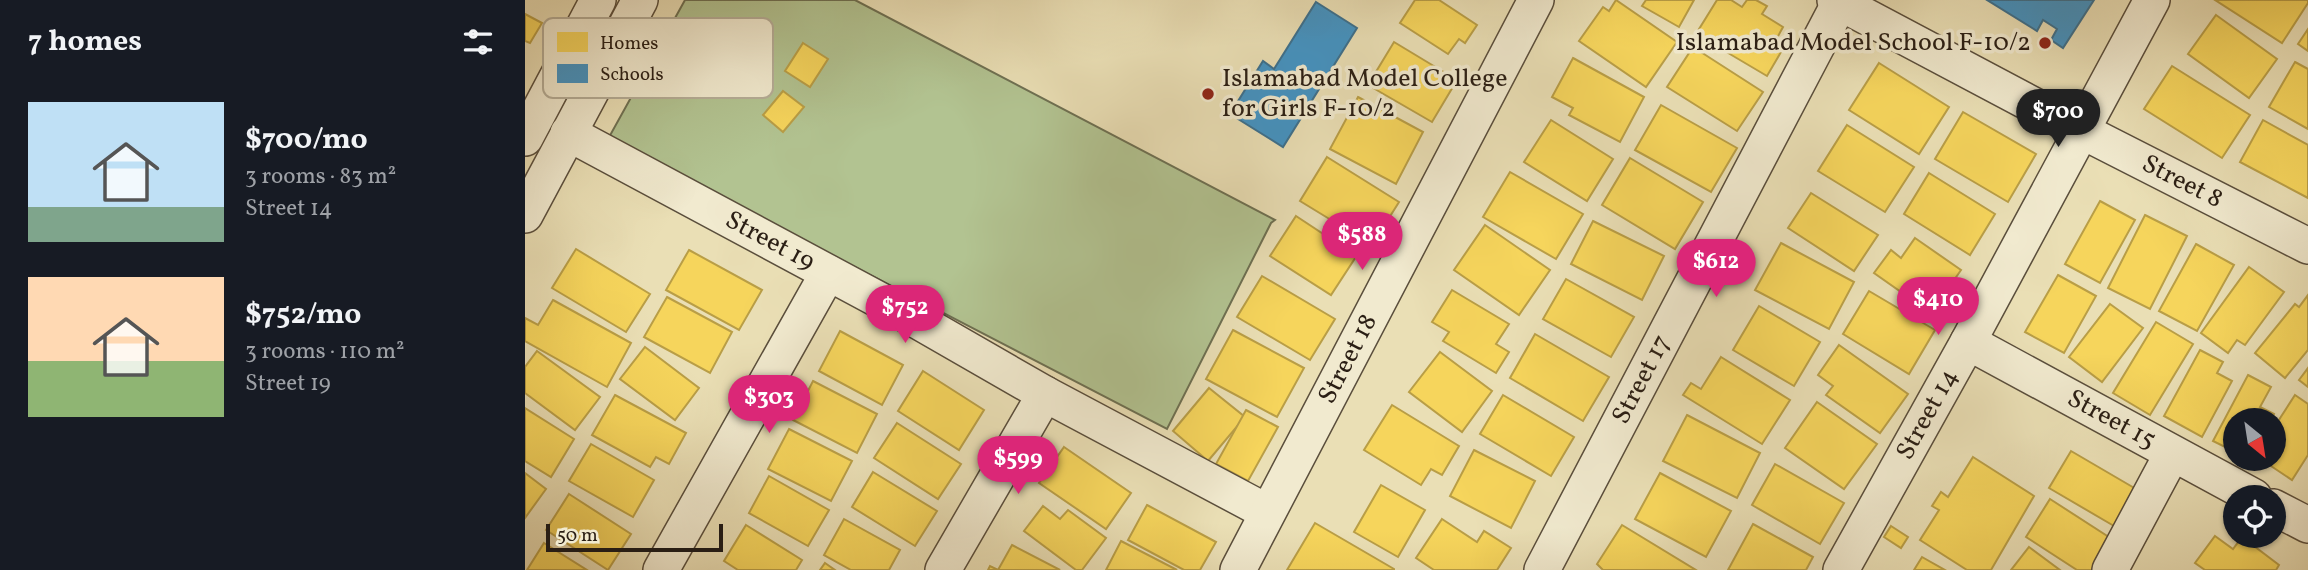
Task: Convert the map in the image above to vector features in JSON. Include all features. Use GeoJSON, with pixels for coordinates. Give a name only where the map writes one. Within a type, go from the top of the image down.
{"type":"FeatureCollection","features":[{"type":"Feature","properties":{"kind":"street"},"geometry":{"type":"LineString","coordinates":[[589,18],[599,0],[636,8]]}},
{"type":"Feature","properties":{"kind":"street","name":"Street 18"},"geometry":{"type":"LineString","coordinates":[[1238,570],[1536,0]]}},
{"type":"Feature","properties":{"kind":"street","name":"Street 14"},"geometry":{"type":"LineString","coordinates":[[1841,570],[1968,342],[2152,0]]}},
{"type":"Feature","properties":{"kind":"street","name":"Street 8"},"geometry":{"type":"LineString","coordinates":[[1837,1],[2082,131],[2308,246]]}},
{"type":"Feature","properties":{"kind":"street","name":"Street 17"},"geometry":{"type":"LineString","coordinates":[[1542,570],[1837,1]]}},
{"type":"Feature","properties":{"kind":"street"},"geometry":{"type":"LineString","coordinates":[[525,138],[546,98]]}},
{"type":"Feature","properties":{"kind":"street"},"geometry":{"type":"LineString","coordinates":[[525,215],[587,98]]}},
{"type":"Feature","properties":{"kind":"street","name":"Street 19"},"geometry":{"type":"LineString","coordinates":[[568,133],[1267,512]]}},
{"type":"Feature","properties":{"kind":"street"},"geometry":{"type":"LineString","coordinates":[[661,570],[828,273]]}},
{"type":"Feature","properties":{"kind":"street","name":"Street 15"},"geometry":{"type":"LineString","coordinates":[[1968,342],[2231,485]]}},
{"type":"Feature","properties":{"kind":"street"},"geometry":{"type":"LineString","coordinates":[[943,570],[1045,394]]}},
{"type":"Feature","properties":{"kind":"street"},"geometry":{"type":"LineString","coordinates":[[2110,570],[2172,454]]}},
{"type":"Feature","properties":{"kind":"street"},"geometry":{"type":"LineString","coordinates":[[2286,514],[2308,525]]}},
{"type":"Feature","properties":{"kind":"green space"},"geometry":{"type":"Polygon","coordinates":[[[685,0],[855,0],[1275,220],[1271,223],[1167,429],[608,139],[631,98],[773,98],[773,18],[675,18],[685,0]]]}},
{"type":"Feature","properties":{"kind":"building: Homes"},"geometry":{"type":"Polygon","coordinates":[[[1415,0],[1439,0],[1477,25],[1465,43],[1459,39],[1448,54],[1400,23],[1415,0]]]}},
{"type":"Feature","properties":{"kind":"building: Homes"},"geometry":{"type":"Polygon","coordinates":[[[1616,0],[1677,42],[1646,87],[1579,41],[1603,7],[1609,11],[1616,0]]]}},
{"type":"Feature","properties":{"kind":"building: Homes"},"geometry":{"type":"Polygon","coordinates":[[[1646,0],[1694,0],[1679,27],[1642,6],[1646,0]]]}},
{"type":"Feature","properties":{"kind":"building: Homes"},"geometry":{"type":"Polygon","coordinates":[[[1717,0],[1731,0],[1742,7],[1747,0],[1756,0],[1767,6],[1762,14],[1783,27],[1772,47],[1781,52],[1767,76],[1696,34],[1717,0]]]}},
{"type":"Feature","properties":{"kind":"building: Homes"},"geometry":{"type":"Polygon","coordinates":[[[2215,0],[2308,0],[2308,3],[2282,43],[2215,0]]]}},
{"type":"Feature","properties":{"kind":"building: Homes"},"geometry":{"type":"Polygon","coordinates":[[[525,14],[542,23],[530,43],[525,41],[525,14]]]}},
{"type":"Feature","properties":{"kind":"building: Homes"},"geometry":{"type":"Polygon","coordinates":[[[2216,15],[2277,59],[2249,98],[2188,54],[2216,15]]]}},
{"type":"Feature","properties":{"kind":"building: Homes"},"geometry":{"type":"Polygon","coordinates":[[[2308,29],[2308,51],[2298,44],[2308,29]]]}},
{"type":"Feature","properties":{"kind":"building: Homes"},"geometry":{"type":"Polygon","coordinates":[[[1394,42],[1457,80],[1432,122],[1368,85],[1394,42]]]}},
{"type":"Feature","properties":{"kind":"building: Homes"},"geometry":{"type":"Polygon","coordinates":[[[803,43],[828,59],[810,87],[785,71],[803,43]]]}},
{"type":"Feature","properties":{"kind":"building: Homes"},"geometry":{"type":"Polygon","coordinates":[[[1693,47],[1763,92],[1737,131],[1667,87],[1693,47]]]}},
{"type":"Feature","properties":{"kind":"building: Homes"},"geometry":{"type":"Polygon","coordinates":[[[1573,58],[1644,97],[1620,142],[1569,115],[1573,108],[1552,97],[1573,58]]]}},
{"type":"Feature","properties":{"kind":"building: Homes"},"geometry":{"type":"Polygon","coordinates":[[[2295,62],[2308,69],[2308,129],[2269,107],[2295,62]]]}},
{"type":"Feature","properties":{"kind":"building: Homes"},"geometry":{"type":"Polygon","coordinates":[[[1879,63],[1949,107],[1919,154],[1849,110],[1879,63]]]}},
{"type":"Feature","properties":{"kind":"building: Homes"},"geometry":{"type":"Polygon","coordinates":[[[2172,66],[2250,115],[2222,158],[2144,109],[2172,66]]]}},
{"type":"Feature","properties":{"kind":"building: Homes"},"geometry":{"type":"Polygon","coordinates":[[[783,91],[804,107],[783,132],[763,115],[783,91]]]}},
{"type":"Feature","properties":{"kind":"building: Homes"},"geometry":{"type":"Polygon","coordinates":[[[1358,97],[1423,132],[1396,184],[1330,149],[1358,97]]]}},
{"type":"Feature","properties":{"kind":"building: Homes"},"geometry":{"type":"Polygon","coordinates":[[[1661,105],[1737,148],[1711,192],[1635,150],[1661,105]]]}},
{"type":"Feature","properties":{"kind":"building: Homes"},"geometry":{"type":"Polygon","coordinates":[[[1963,112],[2036,154],[2008,202],[1935,159],[1963,112]]]}},
{"type":"Feature","properties":{"kind":"building: Homes"},"geometry":{"type":"Polygon","coordinates":[[[1551,120],[1613,159],[1587,201],[1524,162],[1551,120]]]}},
{"type":"Feature","properties":{"kind":"building: Homes"},"geometry":{"type":"Polygon","coordinates":[[[2263,120],[2308,145],[2308,198],[2240,162],[2263,120]]]}},
{"type":"Feature","properties":{"kind":"building: Homes"},"geometry":{"type":"Polygon","coordinates":[[[1847,125],[1914,167],[1885,212],[1818,171],[1847,125]]]}},
{"type":"Feature","properties":{"kind":"building: Homes"},"geometry":{"type":"Polygon","coordinates":[[[1327,157],[1399,202],[1372,245],[1300,201],[1327,157]]]}},
{"type":"Feature","properties":{"kind":"building: Homes"},"geometry":{"type":"Polygon","coordinates":[[[1630,158],[1703,202],[1675,249],[1602,205],[1630,158]]]}},
{"type":"Feature","properties":{"kind":"building: Homes"},"geometry":{"type":"Polygon","coordinates":[[[1510,172],[1583,214],[1556,259],[1483,217],[1510,172]]]}},
{"type":"Feature","properties":{"kind":"building: Homes"},"geometry":{"type":"Polygon","coordinates":[[[1929,173],[1995,214],[1970,255],[1904,214],[1929,173]]]}},
{"type":"Feature","properties":{"kind":"building: Homes"},"geometry":{"type":"Polygon","coordinates":[[[1811,193],[1878,235],[1854,271],[1788,228],[1811,193]]]}},
{"type":"Feature","properties":{"kind":"building: Homes"},"geometry":{"type":"Polygon","coordinates":[[[2100,201],[2135,220],[2100,283],[2065,264],[2100,201]]]}},
{"type":"Feature","properties":{"kind":"building: Homes"},"geometry":{"type":"Polygon","coordinates":[[[2145,215],[2187,236],[2150,309],[2108,288],[2145,215]]]}},
{"type":"Feature","properties":{"kind":"building: Homes"},"geometry":{"type":"Polygon","coordinates":[[[1296,216],[1334,241],[1342,228],[1365,243],[1331,295],[1270,256],[1296,216]]]}},
{"type":"Feature","properties":{"kind":"building: Homes"},"geometry":{"type":"Polygon","coordinates":[[[1593,221],[1664,256],[1642,300],[1571,264],[1593,221]]]}},
{"type":"Feature","properties":{"kind":"building: Homes"},"geometry":{"type":"Polygon","coordinates":[[[1485,225],[1550,270],[1519,315],[1454,270],[1485,225]]]}},
{"type":"Feature","properties":{"kind":"building: Homes"},"geometry":{"type":"Polygon","coordinates":[[[1915,238],[1961,270],[1931,313],[1874,273],[1891,250],[1901,258],[1915,238]]]}},
{"type":"Feature","properties":{"kind":"building: Homes"},"geometry":{"type":"Polygon","coordinates":[[[1781,243],[1854,282],[1829,329],[1755,290],[1781,243]]]}},
{"type":"Feature","properties":{"kind":"building: Homes"},"geometry":{"type":"Polygon","coordinates":[[[2196,244],[2234,265],[2197,331],[2159,311],[2196,244]]]}},
{"type":"Feature","properties":{"kind":"building: Homes"},"geometry":{"type":"Polygon","coordinates":[[[576,249],[650,294],[626,332],[552,288],[576,249]]]}},
{"type":"Feature","properties":{"kind":"building: Homes"},"geometry":{"type":"Polygon","coordinates":[[[689,250],[762,290],[739,330],[666,290],[689,250]]]}},
{"type":"Feature","properties":{"kind":"building: Homes"},"geometry":{"type":"Polygon","coordinates":[[[2249,267],[2284,292],[2245,345],[2237,340],[2228,353],[2201,333],[2249,267]]]}},
{"type":"Feature","properties":{"kind":"building: Homes"},"geometry":{"type":"Polygon","coordinates":[[[2058,275],[2096,296],[2064,353],[2025,332],[2058,275]]]}},
{"type":"Feature","properties":{"kind":"building: Homes"},"geometry":{"type":"Polygon","coordinates":[[[1262,276],[1335,319],[1310,360],[1237,317],[1262,276]]]}},
{"type":"Feature","properties":{"kind":"building: Homes"},"geometry":{"type":"Polygon","coordinates":[[[1566,279],[1634,317],[1611,357],[1543,319],[1566,279]]]}},
{"type":"Feature","properties":{"kind":"building: Homes"},"geometry":{"type":"Polygon","coordinates":[[[1452,290],[1509,324],[1496,344],[1509,352],[1496,373],[1443,341],[1449,332],[1432,322],[1452,290]]]}},
{"type":"Feature","properties":{"kind":"building: Homes"},"geometry":{"type":"Polygon","coordinates":[[[1869,291],[1935,330],[1909,374],[1843,334],[1869,291]]]}},
{"type":"Feature","properties":{"kind":"building: Homes"},"geometry":{"type":"Polygon","coordinates":[[[2308,295],[2308,350],[2285,378],[2255,353],[2295,304],[2299,307],[2308,295]]]}},
{"type":"Feature","properties":{"kind":"building: Homes"},"geometry":{"type":"Polygon","coordinates":[[[667,297],[732,332],[710,373],[644,337],[667,297]]]}},
{"type":"Feature","properties":{"kind":"building: Homes"},"geometry":{"type":"Polygon","coordinates":[[[553,300],[631,343],[607,387],[525,341],[525,318],[538,325],[553,300]]]}},
{"type":"Feature","properties":{"kind":"building: Homes"},"geometry":{"type":"Polygon","coordinates":[[[2110,304],[2143,328],[2102,382],[2069,357],[2110,304]]]}},
{"type":"Feature","properties":{"kind":"building: Homes"},"geometry":{"type":"Polygon","coordinates":[[[1759,306],[1820,342],[1794,386],[1733,350],[1759,306]]]}},
{"type":"Feature","properties":{"kind":"building: Homes"},"geometry":{"type":"Polygon","coordinates":[[[2156,322],[2193,344],[2150,415],[2113,393],[2156,322]]]}},
{"type":"Feature","properties":{"kind":"building: Homes"},"geometry":{"type":"Polygon","coordinates":[[[1233,330],[1304,368],[1277,417],[1206,379],[1233,330]]]}},
{"type":"Feature","properties":{"kind":"building: Homes"},"geometry":{"type":"Polygon","coordinates":[[[840,331],[903,365],[882,405],[819,371],[840,331]]]}},
{"type":"Feature","properties":{"kind":"building: Homes"},"geometry":{"type":"Polygon","coordinates":[[[1535,334],[1609,377],[1583,421],[1510,378],[1535,334]]]}},
{"type":"Feature","properties":{"kind":"building: Homes"},"geometry":{"type":"Polygon","coordinates":[[[1839,345],[1908,394],[1880,433],[1826,395],[1833,386],[1818,375],[1839,345]]]}},
{"type":"Feature","properties":{"kind":"building: Homes"},"geometry":{"type":"Polygon","coordinates":[[[645,347],[699,388],[675,420],[620,379],[645,347]]]}},
{"type":"Feature","properties":{"kind":"building: Homes"},"geometry":{"type":"Polygon","coordinates":[[[2200,350],[2223,362],[2217,373],[2232,381],[2202,437],[2164,416],[2200,350]]]}},
{"type":"Feature","properties":{"kind":"building: Homes"},"geometry":{"type":"Polygon","coordinates":[[[537,351],[600,397],[575,430],[525,393],[525,367],[537,351]]]}},
{"type":"Feature","properties":{"kind":"building: Homes"},"geometry":{"type":"Polygon","coordinates":[[[1440,352],[1492,391],[1462,432],[1409,392],[1440,352]]]}},
{"type":"Feature","properties":{"kind":"building: Homes"},"geometry":{"type":"Polygon","coordinates":[[[1721,357],[1790,400],[1762,444],[1683,395],[1691,383],[1701,389],[1721,357]]]}},
{"type":"Feature","properties":{"kind":"building: Homes"},"geometry":{"type":"Polygon","coordinates":[[[2308,368],[2308,387],[2299,380],[2308,368]]]}},
{"type":"Feature","properties":{"kind":"building: Homes"},"geometry":{"type":"Polygon","coordinates":[[[923,371],[984,410],[959,450],[898,411],[923,371]]]}},
{"type":"Feature","properties":{"kind":"building: Homes"},"geometry":{"type":"Polygon","coordinates":[[[2248,375],[2271,387],[2260,407],[2262,408],[2230,408],[2248,375]]]}},
{"type":"Feature","properties":{"kind":"building: Homes"},"geometry":{"type":"Polygon","coordinates":[[[813,381],[877,414],[857,453],[793,420],[813,381]]]}},
{"type":"Feature","properties":{"kind":"building: Homes"},"geometry":{"type":"Polygon","coordinates":[[[1209,388],[1245,417],[1208,461],[1173,431],[1209,388]]]}},
{"type":"Feature","properties":{"kind":"building: Homes"},"geometry":{"type":"Polygon","coordinates":[[[615,395],[686,433],[669,464],[656,457],[650,467],[592,435],[615,395]]]}},
{"type":"Feature","properties":{"kind":"building: Homes"},"geometry":{"type":"Polygon","coordinates":[[[1503,395],[1574,437],[1551,476],[1480,434],[1503,395]]]}},
{"type":"Feature","properties":{"kind":"building: Homes"},"geometry":{"type":"Polygon","coordinates":[[[2295,395],[2308,404],[2308,455],[2292,480],[2278,471],[2286,471],[2286,409],[2295,395]]]}},
{"type":"Feature","properties":{"kind":"building: Homes"},"geometry":{"type":"Polygon","coordinates":[[[1817,402],[1877,444],[1844,489],[1785,448],[1817,402]]]}},
{"type":"Feature","properties":{"kind":"building: Homes"},"geometry":{"type":"Polygon","coordinates":[[[1392,405],[1459,446],[1442,475],[1431,469],[1421,485],[1364,450],[1392,405]]]}},
{"type":"Feature","properties":{"kind":"building: Homes"},"geometry":{"type":"Polygon","coordinates":[[[525,408],[574,439],[551,477],[525,461],[525,408]]]}},
{"type":"Feature","properties":{"kind":"building: Homes"},"geometry":{"type":"Polygon","coordinates":[[[1246,410],[1278,427],[1248,481],[1216,464],[1246,410]]]}},
{"type":"Feature","properties":{"kind":"building: Homes"},"geometry":{"type":"Polygon","coordinates":[[[1687,415],[1760,453],[1737,498],[1663,461],[1687,415]]]}},
{"type":"Feature","properties":{"kind":"building: Homes"},"geometry":{"type":"Polygon","coordinates":[[[2223,422],[2223,446],[2213,441],[2223,422]]]}},
{"type":"Feature","properties":{"kind":"building: Homes"},"geometry":{"type":"Polygon","coordinates":[[[897,423],[961,464],[938,499],[874,458],[897,423]]]}},
{"type":"Feature","properties":{"kind":"building: Homes"},"geometry":{"type":"Polygon","coordinates":[[[789,429],[852,461],[831,501],[768,469],[789,429]]]}},
{"type":"Feature","properties":{"kind":"building: Homes"},"geometry":{"type":"Polygon","coordinates":[[[591,444],[654,480],[633,517],[569,481],[591,444]]]}},
{"type":"Feature","properties":{"kind":"building: Homes"},"geometry":{"type":"Polygon","coordinates":[[[1064,447],[1131,493],[1106,529],[1039,483],[1064,447]]]}},
{"type":"Feature","properties":{"kind":"building: Homes"},"geometry":{"type":"Polygon","coordinates":[[[1474,450],[1535,481],[1511,528],[1450,496],[1474,450]]]}},
{"type":"Feature","properties":{"kind":"building: Homes"},"geometry":{"type":"Polygon","coordinates":[[[2071,451],[2136,489],[2114,526],[2049,488],[2071,451]]]}},
{"type":"Feature","properties":{"kind":"building: Homes"},"geometry":{"type":"Polygon","coordinates":[[[1973,457],[2034,496],[1991,570],[1967,570],[1920,540],[1939,510],[1932,506],[1941,492],[1948,497],[1973,457]]]}},
{"type":"Feature","properties":{"kind":"building: Homes"},"geometry":{"type":"Polygon","coordinates":[[[1775,464],[1844,503],[1820,544],[1752,505],[1775,464]]]}},
{"type":"Feature","properties":{"kind":"building: Homes"},"geometry":{"type":"Polygon","coordinates":[[[873,472],[937,511],[915,546],[852,507],[873,472]]]}},
{"type":"Feature","properties":{"kind":"building: Homes"},"geometry":{"type":"Polygon","coordinates":[[[525,473],[546,489],[525,518],[525,473]]]}},
{"type":"Feature","properties":{"kind":"building: Homes"},"geometry":{"type":"Polygon","coordinates":[[[1660,473],[1731,511],[1706,557],[1635,519],[1660,473]]]}},
{"type":"Feature","properties":{"kind":"building: Homes"},"geometry":{"type":"Polygon","coordinates":[[[769,476],[829,510],[808,546],[749,513],[769,476]]]}},
{"type":"Feature","properties":{"kind":"building: Homes"},"geometry":{"type":"Polygon","coordinates":[[[1381,485],[1425,510],[1398,557],[1354,532],[1381,485]]]}},
{"type":"Feature","properties":{"kind":"building: Homes"},"geometry":{"type":"Polygon","coordinates":[[[569,494],[631,534],[608,570],[546,530],[569,494]]]}},
{"type":"Feature","properties":{"kind":"building: Homes"},"geometry":{"type":"Polygon","coordinates":[[[2050,499],[2115,541],[2096,570],[2077,570],[2026,537],[2050,499]]]}},
{"type":"Feature","properties":{"kind":"building: Homes"},"geometry":{"type":"Polygon","coordinates":[[[1147,505],[1216,542],[1200,570],[1184,570],[1128,540],[1147,505]]]}},
{"type":"Feature","properties":{"kind":"building: Homes"},"geometry":{"type":"Polygon","coordinates":[[[1043,506],[1060,519],[1068,510],[1106,538],[1082,570],[1076,570],[1024,531],[1043,506]]]}},
{"type":"Feature","properties":{"kind":"building: Homes"},"geometry":{"type":"Polygon","coordinates":[[[844,519],[900,550],[889,570],[851,570],[824,555],[844,519]]]}},
{"type":"Feature","properties":{"kind":"building: Homes"},"geometry":{"type":"Polygon","coordinates":[[[1442,519],[1477,542],[1484,531],[1511,548],[1497,570],[1434,570],[1416,558],[1442,519]]]}},
{"type":"Feature","properties":{"kind":"building: Homes"},"geometry":{"type":"Polygon","coordinates":[[[1315,523],[1394,569],[1394,570],[1287,570],[1315,523]]]}},
{"type":"Feature","properties":{"kind":"building: Homes"},"geometry":{"type":"Polygon","coordinates":[[[1753,524],[1813,557],[1806,570],[1728,570],[1753,524]]]}},
{"type":"Feature","properties":{"kind":"building: Homes"},"geometry":{"type":"Polygon","coordinates":[[[746,525],[802,560],[796,570],[738,570],[724,561],[746,525]]]}},
{"type":"Feature","properties":{"kind":"building: Homes"},"geometry":{"type":"Polygon","coordinates":[[[1622,525],[1696,570],[1603,570],[1597,564],[1622,525]]]}},
{"type":"Feature","properties":{"kind":"building: Homes"},"geometry":{"type":"Polygon","coordinates":[[[1891,526],[1908,537],[1901,548],[1884,537],[1891,526]]]}},
{"type":"Feature","properties":{"kind":"building: Homes"},"geometry":{"type":"Polygon","coordinates":[[[2215,536],[2223,542],[2223,548],[2257,548],[2279,565],[2276,570],[2205,570],[2195,563],[2215,536]]]}},
{"type":"Feature","properties":{"kind":"building: Homes"},"geometry":{"type":"Polygon","coordinates":[[[1121,541],[1177,570],[1106,570],[1121,541]]]}},
{"type":"Feature","properties":{"kind":"building: Homes"},"geometry":{"type":"Polygon","coordinates":[[[544,543],[587,570],[527,570],[544,543]]]}},
{"type":"Feature","properties":{"kind":"building: Homes"},"geometry":{"type":"Polygon","coordinates":[[[1012,545],[1060,570],[998,570],[1012,545]]]}},
{"type":"Feature","properties":{"kind":"building: Homes"},"geometry":{"type":"Polygon","coordinates":[[[2029,547],[2060,570],[2011,570],[2029,547]]]}},
{"type":"Feature","properties":{"kind":"building: Homes"},"geometry":{"type":"Polygon","coordinates":[[[1922,557],[1945,570],[1914,570],[1922,557]]]}},
{"type":"Feature","properties":{"kind":"building: Homes"},"geometry":{"type":"Polygon","coordinates":[[[825,563],[835,570],[820,570],[825,563]]]}},
{"type":"Feature","properties":{"kind":"building: Schools"},"geometry":{"type":"Polygon","coordinates":[[[1987,0],[2094,0],[2063,48],[2051,40],[2057,29],[2043,20],[2037,31],[1987,0]]]}},
{"type":"Feature","properties":{"kind":"building: Schools"},"geometry":{"type":"Polygon","coordinates":[[[1316,2],[1357,28],[1283,147],[1230,114],[1263,61],[1274,69],[1316,2]]]}},
{"type":"Feature","properties":{"kind":"place","name":"Islamabad Model School F-10/2"},"geometry":{"type":"Point","coordinates":[2045,43]}},
{"type":"Feature","properties":{"kind":"place","name":"Islamabad Model College for Girls F-10/2"},"geometry":{"type":"Point","coordinates":[1208,94]}}]}
